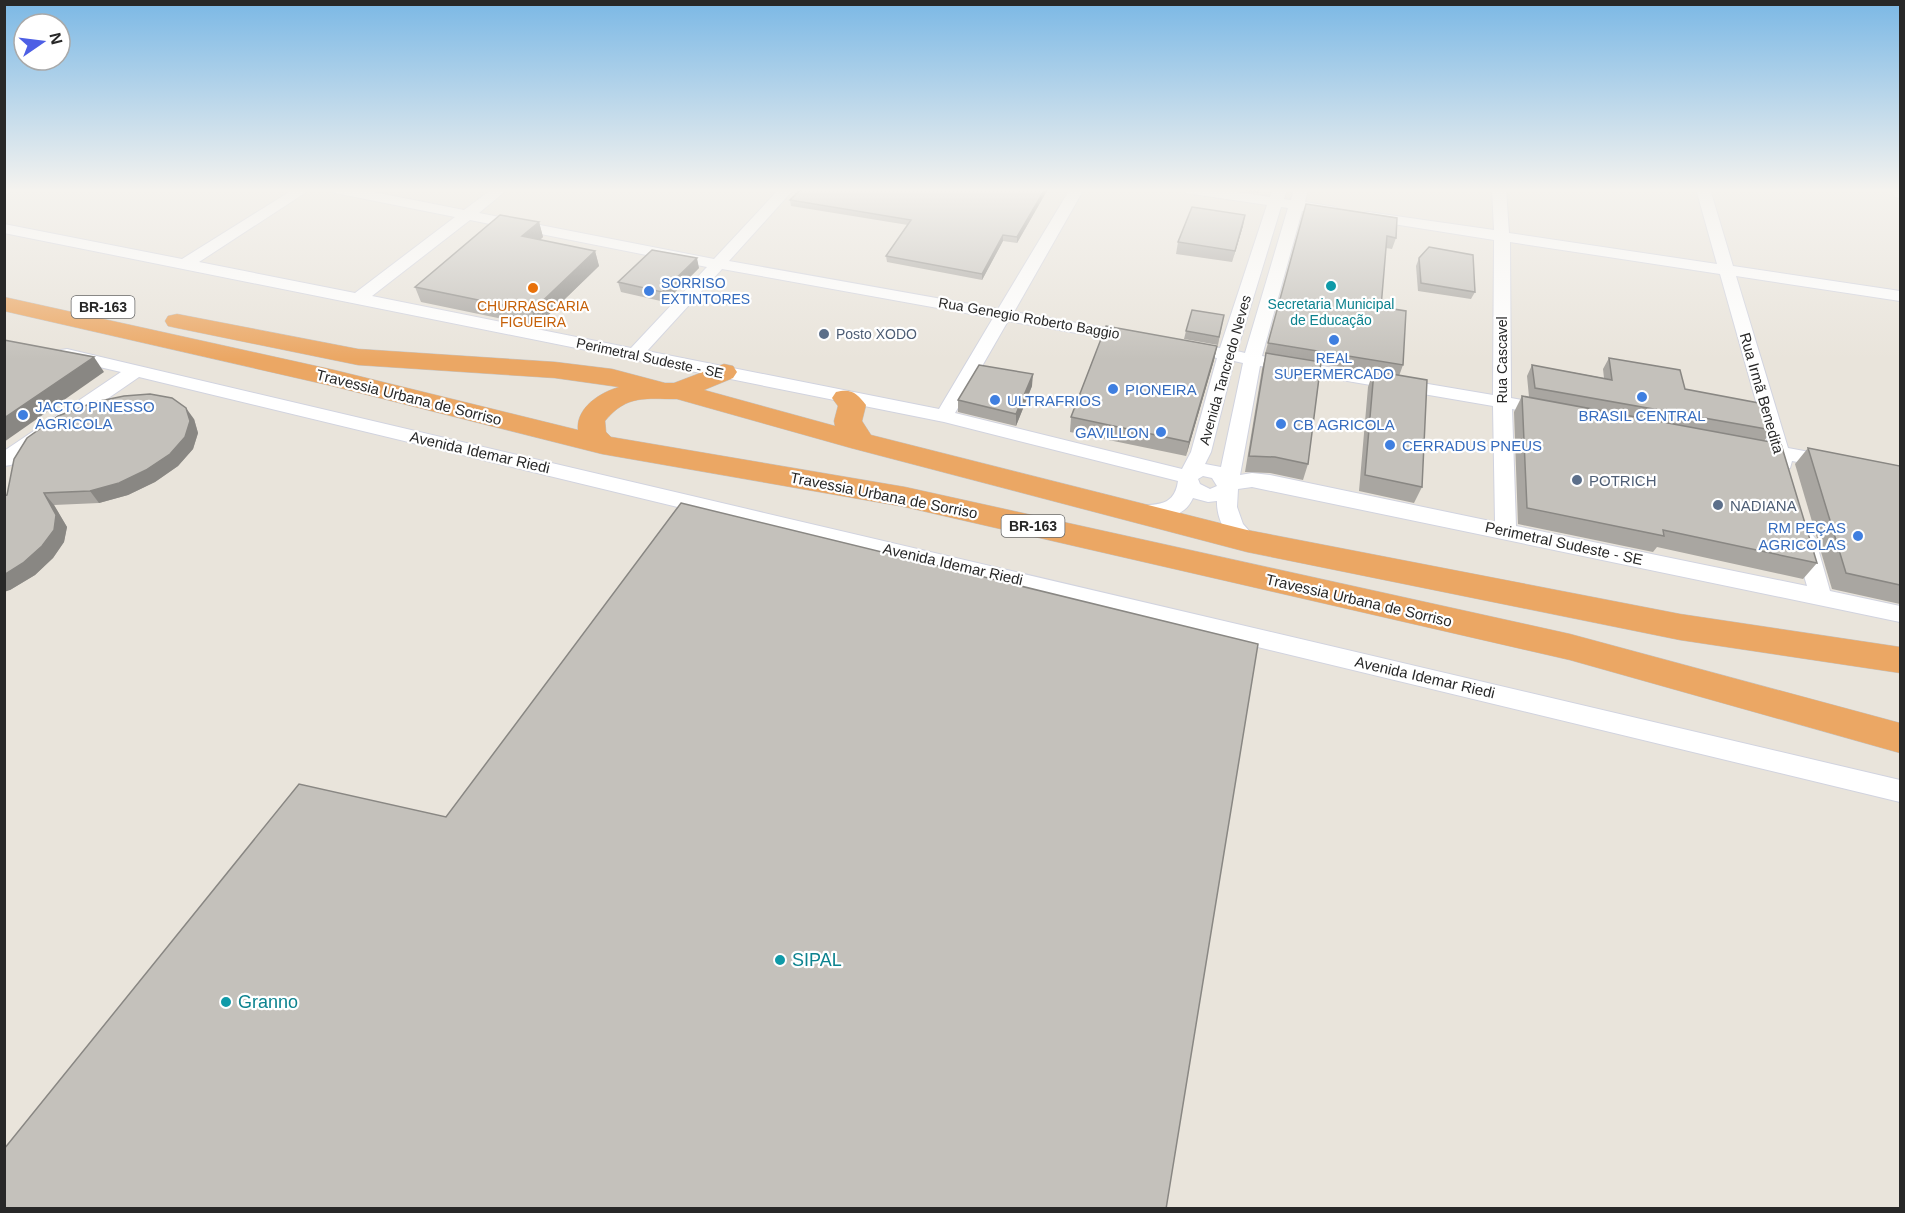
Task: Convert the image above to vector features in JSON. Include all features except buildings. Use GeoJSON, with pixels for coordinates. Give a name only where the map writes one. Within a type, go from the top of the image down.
{"type":"FeatureCollection","features":[{"type":"Feature","properties":{"kind":"highway","name":"Travessia Urbana de Sorriso"},"geometry":{"type":"LineString","coordinates":[[4,288],[358,357],[555,370],[612,377],[1247,541],[1680,627],[1900,660]]}},
{"type":"Feature","properties":{"kind":"highway","name":"Travessia Urbana de Sorriso"},"geometry":{"type":"LineString","coordinates":[[4,304],[334,378],[602,445],[905,497],[1570,647],[1900,737]]}},
{"type":"Feature","properties":{"kind":"highway"},"geometry":{"type":"LineString","coordinates":[[602,445],[592,434],[591,420],[601,406],[619,395],[642,390],[671,391],[724,372]]}},
{"type":"Feature","properties":{"kind":"highway"},"geometry":{"type":"LineString","coordinates":[[846,398],[852,405],[848,421],[850,428],[861,442]]}},
{"type":"Feature","properties":{"kind":"highway"},"geometry":{"type":"LineString","coordinates":[[1853,654],[1881,663],[1900,674]]}},
{"type":"Feature","properties":{"kind":"street","name":"Perimetral Sudeste - SE"},"geometry":{"type":"LineString","coordinates":[[91,246],[944,416],[1188,477],[1189,486],[1205,495],[1218,494],[1227,489],[1228,484],[1252,480],[1270,482],[1900,614]]}},
{"type":"Feature","properties":{"kind":"street"},"geometry":{"type":"LineString","coordinates":[[185,264],[214,246]]}},
{"type":"Feature","properties":{"kind":"street"},"geometry":{"type":"LineString","coordinates":[[358,299],[427,246]]}},
{"type":"Feature","properties":{"kind":"street","name":"Rua Genegio Roberto Baggio"},"geometry":{"type":"LineString","coordinates":[[626,246],[1145,340]]}},
{"type":"Feature","properties":{"kind":"street"},"geometry":{"type":"LineString","coordinates":[[634,354],[735,246]]}},
{"type":"Feature","properties":{"kind":"street"},"geometry":{"type":"LineString","coordinates":[[944,416],[1044,246]]}},
{"type":"Feature","properties":{"kind":"street","name":"Avenida Tancredo Neves"},"geometry":{"type":"LineString","coordinates":[[1134,513],[1162,511],[1177,505],[1186,494],[1188,477],[1201,452],[1227,356],[1262,246]]}},
{"type":"Feature","properties":{"kind":"street","name":"Avenida Tancredo Neves"},"geometry":{"type":"LineString","coordinates":[[1247,541],[1233,527],[1227,507],[1228,484],[1252,360],[1285,246]]}},
{"type":"Feature","properties":{"kind":"street","name":"Rua Cascavel"},"geometry":{"type":"LineString","coordinates":[[1502,246],[1502,402],[1506,531]]}},
{"type":"Feature","properties":{"kind":"street"},"geometry":{"type":"LineString","coordinates":[[1562,246],[1900,296]]}},
{"type":"Feature","properties":{"kind":"street","name":"Rua Irmã Benedita"},"geometry":{"type":"LineString","coordinates":[[1719,246],[1789,486]]}},
{"type":"Feature","properties":{"kind":"street"},"geometry":{"type":"LineString","coordinates":[[1169,344],[1572,415]]}},
{"type":"Feature","properties":{"kind":"street","name":"Avenida Idemar Riedi"},"geometry":{"type":"LineString","coordinates":[[49,350],[1900,791]]}},
{"type":"Feature","properties":{"kind":"street"},"geometry":{"type":"LineString","coordinates":[[4,460],[137,370]]}},
{"type":"Feature","properties":{"kind":"street"},"geometry":{"type":"LineString","coordinates":[[1733,444],[1846,465]]}},
{"type":"Feature","properties":{"kind":"street"},"geometry":{"type":"LineString","coordinates":[[1799,519],[1821,597]]}},
{"type":"Feature","properties":{"kind":"place","name":"Secretaria Municipal de Educação"},"geometry":{"type":"Point","coordinates":[1331,286]}},
{"type":"Feature","properties":{"kind":"place","name":"CHURRASCARIA FIGUEIRA"},"geometry":{"type":"Point","coordinates":[533,288]}},
{"type":"Feature","properties":{"kind":"place","name":"SORRISO EXTINTORES"},"geometry":{"type":"Point","coordinates":[649,291]}},
{"type":"Feature","properties":{"kind":"place","name":"Posto XODO"},"geometry":{"type":"Point","coordinates":[824,334]}},
{"type":"Feature","properties":{"kind":"place","name":"REAL SUPERMERCADO"},"geometry":{"type":"Point","coordinates":[1334,340]}},
{"type":"Feature","properties":{"kind":"place","name":"PIONEIRA"},"geometry":{"type":"Point","coordinates":[1113,389]}},
{"type":"Feature","properties":{"kind":"place","name":"BRASIL CENTRAL"},"geometry":{"type":"Point","coordinates":[1642,397]}},
{"type":"Feature","properties":{"kind":"place","name":"ULTRAFRIOS"},"geometry":{"type":"Point","coordinates":[995,400]}},
{"type":"Feature","properties":{"kind":"place","name":"JACTO PINESSO AGRICOLA"},"geometry":{"type":"Point","coordinates":[23,415]}},
{"type":"Feature","properties":{"kind":"place","name":"CB AGRICOLA"},"geometry":{"type":"Point","coordinates":[1281,424]}},
{"type":"Feature","properties":{"kind":"place","name":"GAVILLON"},"geometry":{"type":"Point","coordinates":[1161,432]}},
{"type":"Feature","properties":{"kind":"place","name":"CERRADUS PNEUS"},"geometry":{"type":"Point","coordinates":[1390,445]}},
{"type":"Feature","properties":{"kind":"place","name":"POTRICH"},"geometry":{"type":"Point","coordinates":[1577,480]}},
{"type":"Feature","properties":{"kind":"place","name":"NADIANA"},"geometry":{"type":"Point","coordinates":[1718,505]}},
{"type":"Feature","properties":{"kind":"place","name":"RM PEÇAS AGRICOLAS"},"geometry":{"type":"Point","coordinates":[1858,536]}},
{"type":"Feature","properties":{"kind":"place","name":"SIPAL"},"geometry":{"type":"Point","coordinates":[780,960]}},
{"type":"Feature","properties":{"kind":"place","name":"Granno"},"geometry":{"type":"Point","coordinates":[226,1002]}}]}
